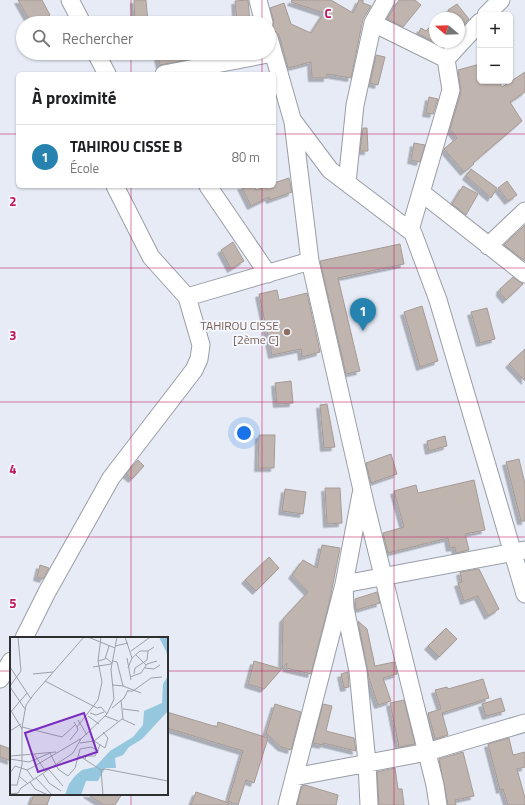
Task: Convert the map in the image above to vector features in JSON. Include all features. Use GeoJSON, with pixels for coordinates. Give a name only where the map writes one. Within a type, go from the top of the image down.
{"type":"FeatureCollection","features":[{"type":"Feature","properties":{"kind":"street"},"geometry":{"type":"LineString","coordinates":[[70,0],[78,16]]}},
{"type":"Feature","properties":{"kind":"street"},"geometry":{"type":"LineString","coordinates":[[258,0],[262,16]]}},
{"type":"Feature","properties":{"kind":"street"},"geometry":{"type":"LineString","coordinates":[[347,183],[355,105],[373,23],[386,0]]}},
{"type":"Feature","properties":{"kind":"street"},"geometry":{"type":"LineString","coordinates":[[489,12],[501,0]]}},
{"type":"Feature","properties":{"kind":"street"},"geometry":{"type":"LineString","coordinates":[[373,23],[446,59]]}},
{"type":"Feature","properties":{"kind":"street"},"geometry":{"type":"LineString","coordinates":[[446,59],[477,25]]}},
{"type":"Feature","properties":{"kind":"street"},"geometry":{"type":"LineString","coordinates":[[410,230],[451,90],[446,59]]}},
{"type":"Feature","properties":{"kind":"street"},"geometry":{"type":"LineString","coordinates":[[100,60],[106,72]]}},
{"type":"Feature","properties":{"kind":"street"},"geometry":{"type":"LineString","coordinates":[[171,72],[216,60]]}},
{"type":"Feature","properties":{"kind":"street"},"geometry":{"type":"LineString","coordinates":[[275,60],[293,122],[310,261],[362,489],[427,752],[438,805]]}},
{"type":"Feature","properties":{"kind":"street"},"geometry":{"type":"LineString","coordinates":[[293,122],[330,170],[414,233],[438,300],[519,551],[525,594]]}},
{"type":"Feature","properties":{"kind":"street"},"geometry":{"type":"LineString","coordinates":[[24,637],[47,592],[111,478],[194,370],[199,360],[201,345],[187,297],[152,256],[116,188]]}},
{"type":"Feature","properties":{"kind":"street"},"geometry":{"type":"LineString","coordinates":[[209,188],[268,274]]}},
{"type":"Feature","properties":{"kind":"street"},"geometry":{"type":"LineString","coordinates":[[422,193],[525,274]]}},
{"type":"Feature","properties":{"kind":"street"},"geometry":{"type":"LineString","coordinates":[[488,246],[525,211]]}},
{"type":"Feature","properties":{"kind":"street"},"geometry":{"type":"LineString","coordinates":[[187,297],[310,261]]}},
{"type":"Feature","properties":{"kind":"street"},"geometry":{"type":"LineString","coordinates":[[287,805],[344,584],[362,489]]}},
{"type":"Feature","properties":{"kind":"street"},"geometry":{"type":"LineString","coordinates":[[344,584],[519,551]]}},
{"type":"Feature","properties":{"kind":"street"},"geometry":{"type":"LineString","coordinates":[[344,584],[345,608],[358,671],[367,763],[369,805]]}},
{"type":"Feature","properties":{"kind":"street"},"geometry":{"type":"LineString","coordinates":[[0,679],[10,663]]}},
{"type":"Feature","properties":{"kind":"street"},"geometry":{"type":"LineString","coordinates":[[294,777],[427,752],[525,723]]}},
{"type":"Feature","properties":{"kind":"building"},"geometry":{"type":"Polygon","coordinates":[[[18,0],[42,0],[50,15],[48,16],[27,16],[18,0]]]}},
{"type":"Feature","properties":{"kind":"building"},"geometry":{"type":"Polygon","coordinates":[[[134,0],[146,0],[147,16],[135,16],[134,0]]]}},
{"type":"Feature","properties":{"kind":"building"},"geometry":{"type":"Polygon","coordinates":[[[248,0],[249,16],[236,16],[235,1],[248,0]]]}},
{"type":"Feature","properties":{"kind":"building"},"geometry":{"type":"Polygon","coordinates":[[[292,0],[331,0],[353,13],[359,0],[363,0],[363,3],[371,6],[363,19],[351,78],[327,74],[327,78],[312,78],[311,62],[288,68],[279,35],[276,32],[276,16],[272,16],[270,8],[284,3],[291,24],[311,33],[324,13],[291,2],[292,0]]]}},
{"type":"Feature","properties":{"kind":"building"},"geometry":{"type":"Polygon","coordinates":[[[399,0],[415,0],[421,5],[403,27],[387,19],[399,0]]]}},
{"type":"Feature","properties":{"kind":"building"},"geometry":{"type":"Polygon","coordinates":[[[457,4],[463,12],[450,12],[448,10],[457,4]]]}},
{"type":"Feature","properties":{"kind":"building"},"geometry":{"type":"Polygon","coordinates":[[[465,14],[469,19],[465,24],[465,14]]]}},
{"type":"Feature","properties":{"kind":"building"},"geometry":{"type":"Polygon","coordinates":[[[421,28],[426,31],[429,28],[429,39],[418,34],[421,28]]]}},
{"type":"Feature","properties":{"kind":"building"},"geometry":{"type":"Polygon","coordinates":[[[376,55],[385,57],[378,85],[370,83],[376,55]]]}},
{"type":"Feature","properties":{"kind":"building"},"geometry":{"type":"Polygon","coordinates":[[[159,60],[186,60],[160,65],[159,60]]]}},
{"type":"Feature","properties":{"kind":"building"},"geometry":{"type":"Polygon","coordinates":[[[477,65],[477,84],[500,84],[502,87],[507,84],[513,84],[513,80],[525,72],[525,92],[510,102],[522,121],[464,172],[444,149],[457,138],[450,129],[461,92],[458,70],[477,65]]]}},
{"type":"Feature","properties":{"kind":"building"},"geometry":{"type":"Polygon","coordinates":[[[429,97],[438,99],[433,114],[426,113],[429,97]]]}},
{"type":"Feature","properties":{"kind":"building"},"geometry":{"type":"Polygon","coordinates":[[[363,128],[367,128],[368,151],[360,151],[363,128]]]}},
{"type":"Feature","properties":{"kind":"building"},"geometry":{"type":"Polygon","coordinates":[[[414,143],[425,145],[420,162],[411,160],[414,143]]]}},
{"type":"Feature","properties":{"kind":"building"},"geometry":{"type":"Polygon","coordinates":[[[471,169],[497,188],[491,198],[466,176],[471,169]]]}},
{"type":"Feature","properties":{"kind":"building"},"geometry":{"type":"Polygon","coordinates":[[[289,178],[292,192],[270,200],[269,197],[251,206],[242,188],[256,188],[256,190],[262,188],[276,188],[276,182],[289,178]]]}},
{"type":"Feature","properties":{"kind":"building"},"geometry":{"type":"Polygon","coordinates":[[[507,181],[517,195],[508,201],[498,188],[507,181]]]}},
{"type":"Feature","properties":{"kind":"building"},"geometry":{"type":"Polygon","coordinates":[[[463,186],[478,194],[466,215],[452,204],[463,186]]]}},
{"type":"Feature","properties":{"kind":"building"},"geometry":{"type":"Polygon","coordinates":[[[525,225],[525,261],[504,245],[525,225]]]}},
{"type":"Feature","properties":{"kind":"building"},"geometry":{"type":"Polygon","coordinates":[[[233,242],[244,261],[231,269],[221,250],[233,242]]]}},
{"type":"Feature","properties":{"kind":"building"},"geometry":{"type":"Polygon","coordinates":[[[400,244],[404,264],[338,278],[360,371],[346,374],[320,261],[400,244]]]}},
{"type":"Feature","properties":{"kind":"building"},"geometry":{"type":"Polygon","coordinates":[[[513,277],[523,284],[506,300],[500,293],[500,289],[513,277]]]}},
{"type":"Feature","properties":{"kind":"building"},"geometry":{"type":"Polygon","coordinates":[[[277,290],[279,300],[307,293],[320,352],[302,357],[301,349],[272,355],[259,294],[277,290]]]}},
{"type":"Feature","properties":{"kind":"building"},"geometry":{"type":"Polygon","coordinates":[[[422,306],[438,361],[420,367],[404,312],[422,306]]]}},
{"type":"Feature","properties":{"kind":"building"},"geometry":{"type":"Polygon","coordinates":[[[487,308],[495,339],[480,343],[471,312],[487,308]]]}},
{"type":"Feature","properties":{"kind":"building"},"geometry":{"type":"Polygon","coordinates":[[[525,349],[525,381],[509,364],[525,349]]]}},
{"type":"Feature","properties":{"kind":"building"},"geometry":{"type":"Polygon","coordinates":[[[291,381],[293,403],[277,404],[275,383],[291,381]]]}},
{"type":"Feature","properties":{"kind":"building"},"geometry":{"type":"Polygon","coordinates":[[[327,404],[335,447],[324,448],[320,405],[327,404]]]}},
{"type":"Feature","properties":{"kind":"building"},"geometry":{"type":"Polygon","coordinates":[[[259,435],[275,435],[274,468],[258,468],[259,435]]]}},
{"type":"Feature","properties":{"kind":"building"},"geometry":{"type":"Polygon","coordinates":[[[445,436],[447,446],[429,451],[427,441],[445,436]]]}},
{"type":"Feature","properties":{"kind":"building"},"geometry":{"type":"Polygon","coordinates":[[[391,454],[397,474],[371,483],[366,463],[391,454]]]}},
{"type":"Feature","properties":{"kind":"building"},"geometry":{"type":"Polygon","coordinates":[[[519,459],[525,484],[525,521],[521,521],[506,462],[519,459]]]}},
{"type":"Feature","properties":{"kind":"building"},"geometry":{"type":"Polygon","coordinates":[[[138,460],[144,466],[132,479],[126,474],[138,460]]]}},
{"type":"Feature","properties":{"kind":"building"},"geometry":{"type":"Polygon","coordinates":[[[474,480],[485,530],[465,534],[469,550],[456,553],[455,547],[450,548],[448,538],[388,553],[383,533],[404,527],[394,491],[416,485],[418,493],[474,480]]]}},
{"type":"Feature","properties":{"kind":"building"},"geometry":{"type":"Polygon","coordinates":[[[325,488],[340,488],[342,523],[327,524],[325,488]]]}},
{"type":"Feature","properties":{"kind":"building"},"geometry":{"type":"Polygon","coordinates":[[[285,489],[306,492],[303,514],[282,511],[285,489]]]}},
{"type":"Feature","properties":{"kind":"building"},"geometry":{"type":"Polygon","coordinates":[[[322,545],[340,548],[329,604],[311,674],[286,668],[287,663],[282,669],[283,619],[308,592],[292,575],[303,560],[317,568],[322,545]]]}},
{"type":"Feature","properties":{"kind":"building"},"geometry":{"type":"Polygon","coordinates":[[[269,557],[279,568],[256,591],[245,580],[269,557]]]}},
{"type":"Feature","properties":{"kind":"building"},"geometry":{"type":"Polygon","coordinates":[[[40,565],[49,568],[43,579],[37,577],[40,565]]]}},
{"type":"Feature","properties":{"kind":"building"},"geometry":{"type":"Polygon","coordinates":[[[479,569],[499,609],[488,616],[478,596],[464,601],[458,583],[462,582],[460,572],[479,569]]]}},
{"type":"Feature","properties":{"kind":"building"},"geometry":{"type":"Polygon","coordinates":[[[377,592],[380,603],[356,610],[355,599],[377,592]]]}},
{"type":"Feature","properties":{"kind":"building"},"geometry":{"type":"Polygon","coordinates":[[[358,621],[367,629],[375,666],[394,662],[397,674],[383,678],[391,701],[378,705],[369,678],[358,621]]]}},
{"type":"Feature","properties":{"kind":"building"},"geometry":{"type":"Polygon","coordinates":[[[446,628],[457,639],[439,657],[428,646],[446,628]]]}},
{"type":"Feature","properties":{"kind":"building"},"geometry":{"type":"Polygon","coordinates":[[[254,661],[282,669],[264,689],[248,684],[254,661]]]}},
{"type":"Feature","properties":{"kind":"building"},"geometry":{"type":"Polygon","coordinates":[[[348,672],[349,687],[344,688],[341,674],[348,672]]]}},
{"type":"Feature","properties":{"kind":"building"},"geometry":{"type":"Polygon","coordinates":[[[483,679],[489,698],[442,713],[448,735],[435,739],[428,713],[441,709],[435,690],[447,687],[448,689],[483,679]]]}},
{"type":"Feature","properties":{"kind":"building"},"geometry":{"type":"Polygon","coordinates":[[[501,698],[505,711],[486,716],[482,704],[501,698]]]}},
{"type":"Feature","properties":{"kind":"building"},"geometry":{"type":"Polygon","coordinates":[[[404,700],[415,744],[399,747],[390,703],[404,700]]]}},
{"type":"Feature","properties":{"kind":"building"},"geometry":{"type":"Polygon","coordinates":[[[275,704],[301,712],[291,750],[281,747],[266,733],[275,704]]]}},
{"type":"Feature","properties":{"kind":"building"},"geometry":{"type":"Polygon","coordinates":[[[323,704],[332,706],[326,731],[354,738],[356,751],[323,743],[323,745],[313,743],[323,704]]]}},
{"type":"Feature","properties":{"kind":"building"},"geometry":{"type":"Polygon","coordinates":[[[168,712],[217,727],[218,722],[268,738],[254,783],[246,780],[238,805],[228,801],[243,751],[168,728],[168,712]]]}},
{"type":"Feature","properties":{"kind":"building"},"geometry":{"type":"Polygon","coordinates":[[[509,738],[513,755],[525,752],[525,767],[517,769],[525,798],[525,805],[508,805],[503,789],[500,790],[488,744],[509,738]]]}},
{"type":"Feature","properties":{"kind":"building"},"geometry":{"type":"Polygon","coordinates":[[[0,745],[10,749],[10,761],[0,757],[0,745]]]}},
{"type":"Feature","properties":{"kind":"building"},"geometry":{"type":"Polygon","coordinates":[[[463,752],[474,796],[455,800],[456,805],[448,805],[439,759],[463,752]]]}},
{"type":"Feature","properties":{"kind":"building"},"geometry":{"type":"Polygon","coordinates":[[[395,768],[398,789],[402,789],[404,805],[379,805],[377,772],[395,768]]]}},
{"type":"Feature","properties":{"kind":"building"},"geometry":{"type":"Polygon","coordinates":[[[305,785],[338,795],[336,805],[297,805],[302,786],[305,785]]]}},
{"type":"Feature","properties":{"kind":"building"},"geometry":{"type":"Polygon","coordinates":[[[196,792],[229,803],[228,805],[191,805],[196,792]]]}},
{"type":"Feature","properties":{"kind":"building"},"geometry":{"type":"Polygon","coordinates":[[[34,795],[51,795],[47,805],[30,805],[34,795]]]}},
{"type":"Feature","properties":{"kind":"building"},"geometry":{"type":"Polygon","coordinates":[[[89,795],[121,795],[115,805],[104,805],[89,795]]]}},
{"type":"Feature","properties":{"kind":"place","name":"TAHIROU CISSE B"},"geometry":{"type":"Point","coordinates":[363,331]}},
{"type":"Feature","properties":{"kind":"place","name":"TAHIROU CISSE [2ème C]"},"geometry":{"type":"Point","coordinates":[287,332]}}]}
